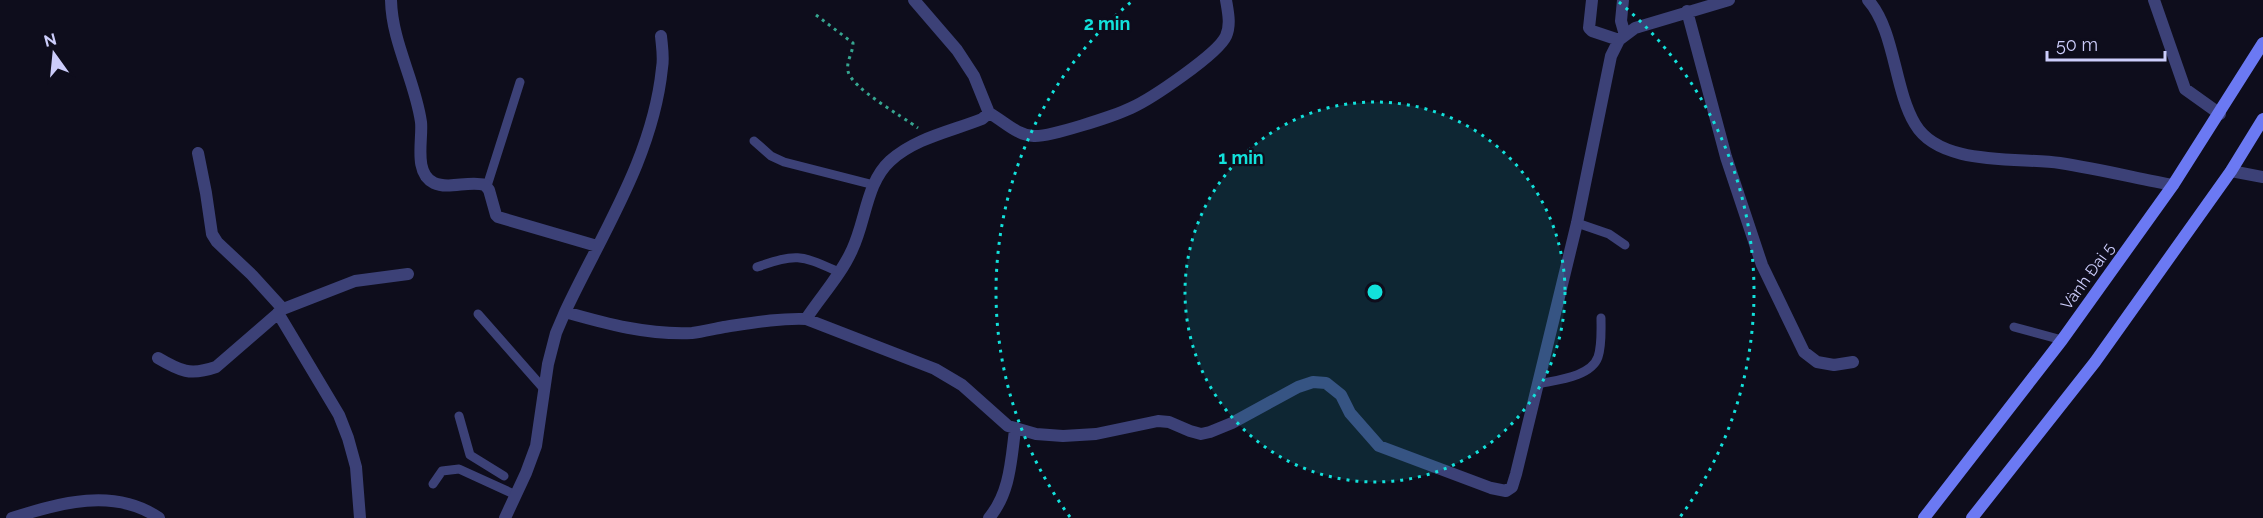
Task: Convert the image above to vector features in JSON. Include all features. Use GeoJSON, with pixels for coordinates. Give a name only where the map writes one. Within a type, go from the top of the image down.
{"type":"FeatureCollection","features":[{"type":"Feature","properties":{"kind":"main road","name":"Vành Đai 5"},"geometry":{"type":"LineString","coordinates":[[1924,518],[2062,340],[2173,184],[2220,114],[2263,43]]}},
{"type":"Feature","properties":{"kind":"main road"},"geometry":{"type":"LineString","coordinates":[[1972,518],[2095,362],[2231,171],[2263,118]]}},
{"type":"Feature","properties":{"kind":"street"},"geometry":{"type":"LineString","coordinates":[[391,0],[399,46],[421,121],[420,150],[423,169],[434,183],[479,183],[487,186],[495,215],[498,217],[597,246]]}},
{"type":"Feature","properties":{"kind":"street"},"geometry":{"type":"LineString","coordinates":[[915,0],[957,50],[974,76],[990,113],[1007,126],[1034,136],[1063,130],[1133,107],[1206,58],[1221,46],[1227,36],[1229,27],[1226,0]]}},
{"type":"Feature","properties":{"kind":"street"},"geometry":{"type":"LineString","coordinates":[[1592,0],[1588,23],[1592,31],[1618,37],[1651,22],[1729,0]]}},
{"type":"Feature","properties":{"kind":"street"},"geometry":{"type":"LineString","coordinates":[[565,312],[653,333],[695,333],[789,318],[806,319],[935,369],[962,385],[1001,420],[1016,430],[1036,434],[1063,436],[1096,434],[1158,421],[1169,422],[1201,434],[1232,423],[1298,387],[1313,382],[1326,383],[1341,395],[1350,413],[1379,446],[1496,490],[1506,491],[1512,487],[1577,223],[1608,71],[1618,37],[1623,0]]}},
{"type":"Feature","properties":{"kind":"street"},"geometry":{"type":"LineString","coordinates":[[1868,0],[1883,25],[1908,111],[1916,126],[1937,144],[1971,157],[2058,163],[2173,184]]}},
{"type":"Feature","properties":{"kind":"street"},"geometry":{"type":"LineString","coordinates":[[2154,0],[2185,89],[2220,114]]}},
{"type":"Feature","properties":{"kind":"street"},"geometry":{"type":"LineString","coordinates":[[1687,11],[1726,157],[1762,265],[1804,352],[1817,362],[1834,365],[1853,362]]}},
{"type":"Feature","properties":{"kind":"street"},"geometry":{"type":"LineString","coordinates":[[505,518],[536,446],[544,389],[556,333],[624,195],[646,143],[663,67],[661,36]]}},
{"type":"Feature","properties":{"kind":"street"},"geometry":{"type":"LineString","coordinates":[[806,319],[853,249],[874,185],[883,168],[914,144],[982,119],[990,113]]}},
{"type":"Feature","properties":{"kind":"street"},"geometry":{"type":"LineString","coordinates":[[198,153],[212,234],[217,242],[252,275],[281,311],[339,415],[356,466],[360,518]]}},
{"type":"Feature","properties":{"kind":"street"},"geometry":{"type":"LineString","coordinates":[[2231,171],[2263,177]]}},
{"type":"Feature","properties":{"kind":"street"},"geometry":{"type":"LineString","coordinates":[[158,358],[181,371],[195,372],[216,367],[281,311],[355,281],[408,274]]}},
{"type":"Feature","properties":{"kind":"street"},"geometry":{"type":"LineString","coordinates":[[989,518],[1000,506],[1006,491],[1016,430]]}},
{"type":"Feature","properties":{"kind":"street"},"geometry":{"type":"LineString","coordinates":[[12,518],[85,500],[118,502],[150,512],[159,518]]}},
{"type":"Feature","properties":{"kind":"lane"},"geometry":{"type":"LineString","coordinates":[[487,186],[520,82]]}},
{"type":"Feature","properties":{"kind":"lane"},"geometry":{"type":"LineString","coordinates":[[754,141],[771,156],[784,162],[874,185]]}},
{"type":"Feature","properties":{"kind":"lane"},"geometry":{"type":"LineString","coordinates":[[1577,223],[1609,234],[1625,245]]}},
{"type":"Feature","properties":{"kind":"lane"},"geometry":{"type":"LineString","coordinates":[[757,267],[783,258],[800,256],[839,272]]}},
{"type":"Feature","properties":{"kind":"lane"},"geometry":{"type":"LineString","coordinates":[[478,314],[544,389]]}},
{"type":"Feature","properties":{"kind":"lane"},"geometry":{"type":"LineString","coordinates":[[1538,384],[1579,373],[1597,360],[1600,348],[1601,318]]}},
{"type":"Feature","properties":{"kind":"lane"},"geometry":{"type":"LineString","coordinates":[[2014,327],[2062,340]]}},
{"type":"Feature","properties":{"kind":"lane"},"geometry":{"type":"LineString","coordinates":[[459,416],[470,455],[504,476]]}},
{"type":"Feature","properties":{"kind":"lane"},"geometry":{"type":"LineString","coordinates":[[433,484],[442,471],[459,470],[517,487]]}},
{"type":"Feature","properties":{"kind":"path"},"geometry":{"type":"LineString","coordinates":[[816,15],[853,43],[848,62],[850,78],[860,89],[931,138]]}}]}
